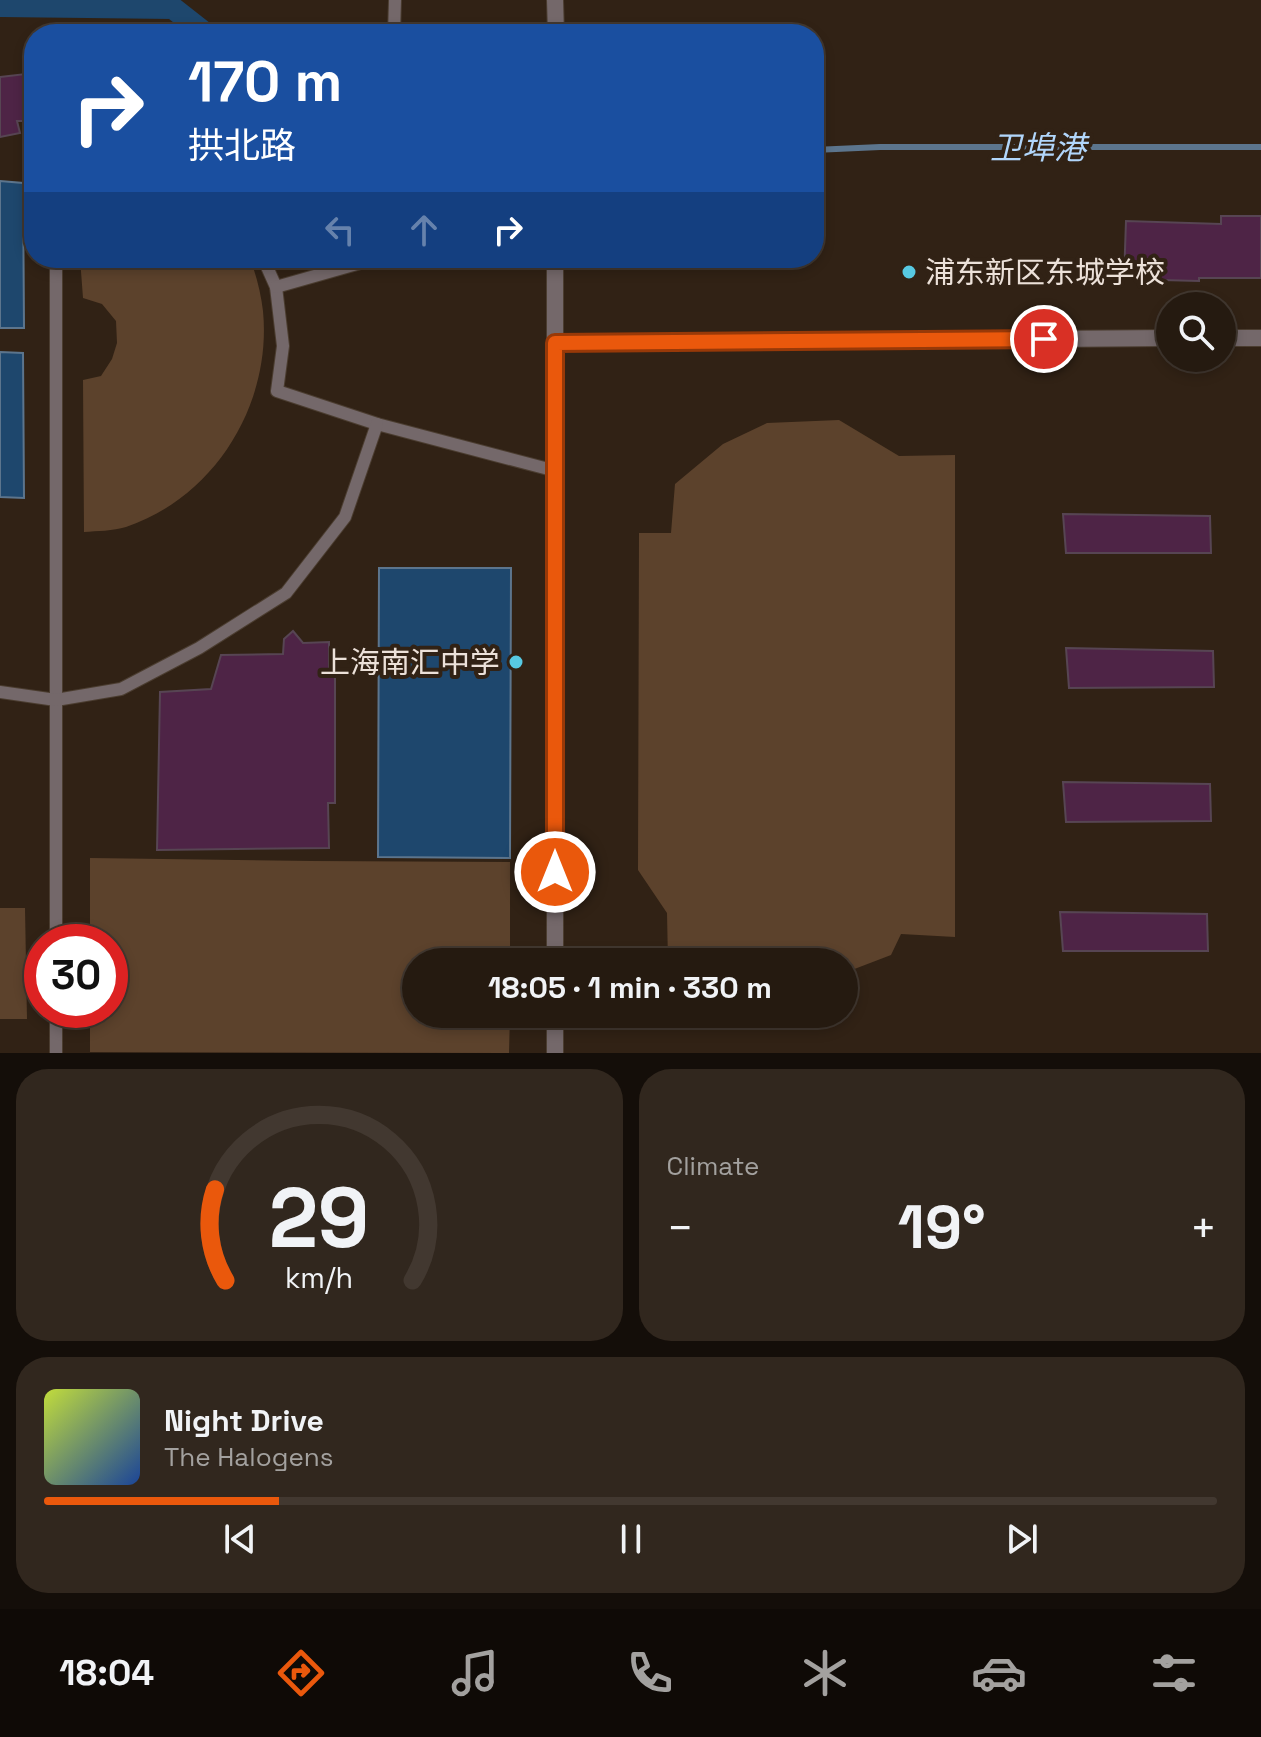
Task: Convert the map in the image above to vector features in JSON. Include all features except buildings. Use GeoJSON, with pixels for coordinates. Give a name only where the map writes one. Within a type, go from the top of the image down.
{"type":"FeatureCollection","features":[{"type":"Feature","properties":{"kind":"street"},"geometry":{"type":"LineString","coordinates":[[555,0],[556,24]]}},
{"type":"Feature","properties":{"kind":"street"},"geometry":{"type":"LineString","coordinates":[[555,268],[555,948]]}},
{"type":"Feature","properties":{"kind":"street"},"geometry":{"type":"LineString","coordinates":[[555,343],[1156,338]]}},
{"type":"Feature","properties":{"kind":"street"},"geometry":{"type":"LineString","coordinates":[[1236,338],[1261,338]]}},
{"type":"Feature","properties":{"kind":"street"},"geometry":{"type":"LineString","coordinates":[[555,1028],[555,1053]]}},
{"type":"Feature","properties":{"kind":"lane"},"geometry":{"type":"LineString","coordinates":[[394,24],[395,0]]}},
{"type":"Feature","properties":{"kind":"lane"},"geometry":{"type":"LineString","coordinates":[[56,268],[56,924]]}},
{"type":"Feature","properties":{"kind":"lane"},"geometry":{"type":"LineString","coordinates":[[267,268],[276,287],[283,346],[277,391],[377,424],[556,471]]}},
{"type":"Feature","properties":{"kind":"lane"},"geometry":{"type":"LineString","coordinates":[[276,287],[343,268]]}},
{"type":"Feature","properties":{"kind":"lane"},"geometry":{"type":"LineString","coordinates":[[0,692],[56,700],[121,689],[199,648],[286,593],[345,517],[377,424]]}},
{"type":"Feature","properties":{"kind":"lane"},"geometry":{"type":"LineString","coordinates":[[56,1028],[56,1053]]}},
{"type":"Feature","properties":{"kind":"shaded area"},"geometry":{"type":"Polygon","coordinates":[[[81,268],[253,268],[263,311],[263,346],[258,380],[247,412],[231,443],[211,470],[186,494],[158,513],[126,527],[105,531],[84,532],[83,380],[101,376],[112,359],[117,343],[116,321],[102,304],[83,298],[81,268]]]}},
{"type":"Feature","properties":{"kind":"shaded area"},"geometry":{"type":"Polygon","coordinates":[[[839,420],[899,456],[955,455],[955,937],[901,934],[891,955],[858,968],[858,948],[668,948],[667,913],[638,870],[639,533],[671,533],[675,484],[723,444],[767,423],[839,420]]]}},
{"type":"Feature","properties":{"kind":"shaded area"},"geometry":{"type":"Polygon","coordinates":[[[90,858],[510,862],[510,948],[402,948],[402,1028],[510,1028],[509,1053],[90,1052],[90,1028],[128,1028],[128,924],[90,924],[90,858]]]}},
{"type":"Feature","properties":{"kind":"shaded area"},"geometry":{"type":"Polygon","coordinates":[[[0,908],[25,908],[24,1019],[0,1019],[0,908]]]}},
{"type":"Feature","properties":{"kind":"water"},"geometry":{"type":"Polygon","coordinates":[[[0,181],[23,183],[24,328],[0,328],[0,181]]]}},
{"type":"Feature","properties":{"kind":"water"},"geometry":{"type":"Polygon","coordinates":[[[0,352],[23,353],[24,498],[0,497],[0,352]]]}},
{"type":"Feature","properties":{"kind":"water"},"geometry":{"type":"Polygon","coordinates":[[[379,568],[511,568],[510,858],[378,857],[379,568]]]}},
{"type":"Feature","properties":{"kind":"waterway","name":"卫埠港"},"geometry":{"type":"LineString","coordinates":[[0,6],[173,8],[193,24]]}},
{"type":"Feature","properties":{"kind":"waterway","name":"卫埠港"},"geometry":{"type":"LineString","coordinates":[[824,150],[1261,147]]}},
{"type":"Feature","properties":{"kind":"place","name":"浦东新区东城学校"},"geometry":{"type":"Point","coordinates":[909,272]}},
{"type":"Feature","properties":{"kind":"place","name":"上海南汇中学"},"geometry":{"type":"Point","coordinates":[516,662]}},
{"type":"Feature","properties":{"kind":"route"},"geometry":{"type":"LineString","coordinates":[[555,872],[555,343],[1044,339]]}}]}
